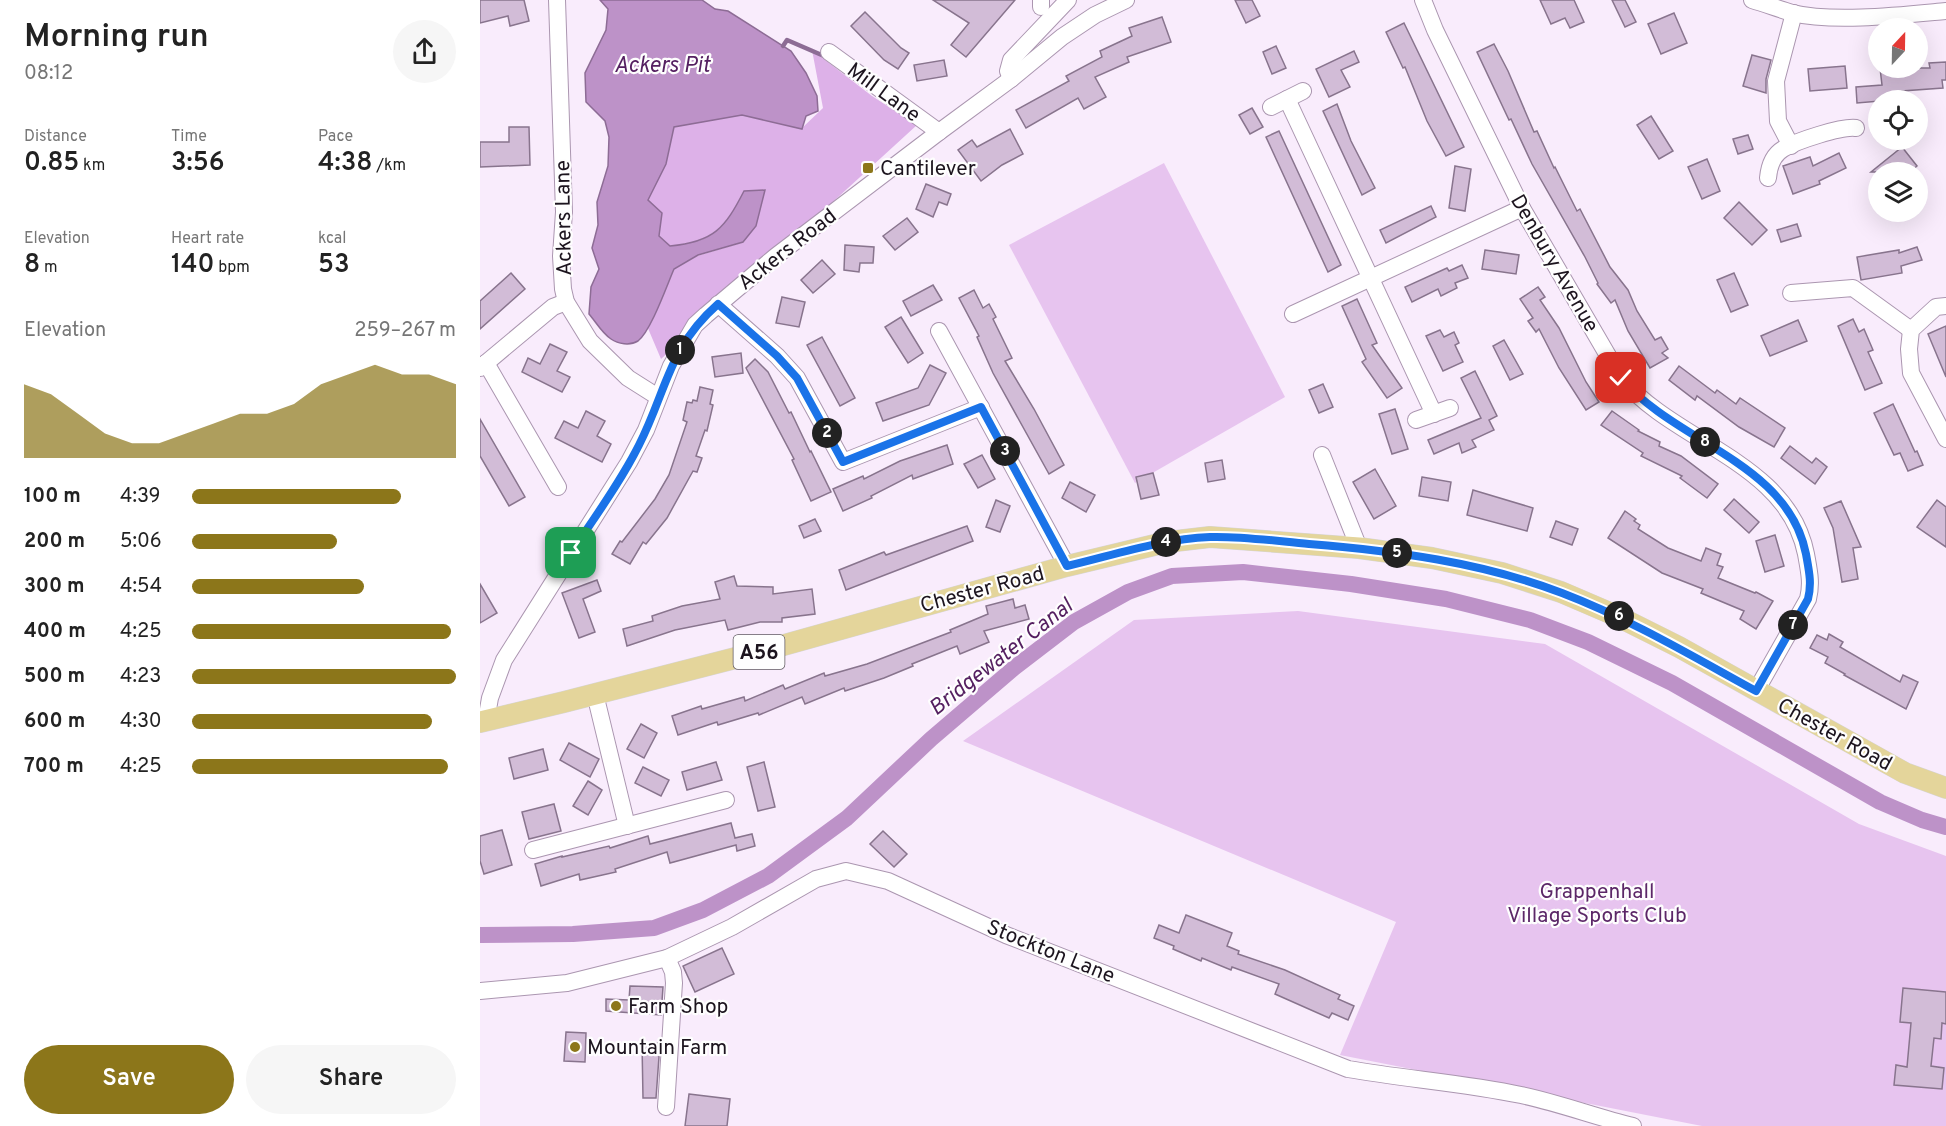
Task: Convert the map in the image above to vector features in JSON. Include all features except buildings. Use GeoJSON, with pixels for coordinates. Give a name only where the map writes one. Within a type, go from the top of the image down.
{"type":"FeatureCollection","features":[{"type":"Feature","properties":{"kind":"main road","name":"Chester Road"},"geometry":{"type":"LineString","coordinates":[[483,721],[755,653],[1067,566],[1167,542],[1210,537],[1359,548],[1432,558],[1502,573],[1561,592],[1617,616],[1679,647],[1905,773],[1946,788]]}},
{"type":"Feature","properties":{"kind":"street","name":"Ackers Lane"},"geometry":{"type":"LineString","coordinates":[[557,0],[564,212],[561,256],[566,302],[590,341],[628,378],[658,397]]}},
{"type":"Feature","properties":{"kind":"street"},"geometry":{"type":"LineString","coordinates":[[1011,79],[1008,71],[1011,60],[1068,0]]}},
{"type":"Feature","properties":{"kind":"street","name":"Ackers Road"},"geometry":{"type":"LineString","coordinates":[[483,721],[491,692],[504,660],[629,462],[646,430],[658,397],[682,346],[695,325],[776,256],[1011,79],[1062,37],[1095,15],[1126,0]]}},
{"type":"Feature","properties":{"kind":"street","name":"Denbury Avenue"},"geometry":{"type":"LineString","coordinates":[[1423,0],[1435,30],[1522,208],[1621,378],[1632,392],[1751,473],[1775,495],[1796,523],[1805,548],[1812,584],[1808,599],[1756,691]]}},
{"type":"Feature","properties":{"kind":"street"},"geometry":{"type":"LineString","coordinates":[[1752,0],[1794,13],[1850,8],[1946,11]]}},
{"type":"Feature","properties":{"kind":"street"},"geometry":{"type":"LineString","coordinates":[[1791,146],[1779,121],[1776,81],[1794,13]]}},
{"type":"Feature","properties":{"kind":"street","name":"Mill Lane"},"geometry":{"type":"LineString","coordinates":[[829,52],[939,132]]}},
{"type":"Feature","properties":{"kind":"street"},"geometry":{"type":"LineString","coordinates":[[1271,107],[1303,91]]}},
{"type":"Feature","properties":{"kind":"street"},"geometry":{"type":"LineString","coordinates":[[1287,99],[1434,414]]}},
{"type":"Feature","properties":{"kind":"street"},"geometry":{"type":"LineString","coordinates":[[1768,178],[1768,170],[1784,148],[1845,127],[1856,128]]}},
{"type":"Feature","properties":{"kind":"street"},"geometry":{"type":"LineString","coordinates":[[1293,314],[1522,208]]}},
{"type":"Feature","properties":{"kind":"street"},"geometry":{"type":"LineString","coordinates":[[1791,292],[1853,288],[1911,330]]}},
{"type":"Feature","properties":{"kind":"street"},"geometry":{"type":"LineString","coordinates":[[558,487],[483,365],[554,307],[566,302]]}},
{"type":"Feature","properties":{"kind":"street"},"geometry":{"type":"LineString","coordinates":[[718,304],[777,356],[797,378],[843,462],[981,407]]}},
{"type":"Feature","properties":{"kind":"street"},"geometry":{"type":"LineString","coordinates":[[1946,306],[1936,307],[1911,330],[1909,349],[1911,373],[1946,439]]}},
{"type":"Feature","properties":{"kind":"street"},"geometry":{"type":"LineString","coordinates":[[939,331],[1067,566]]}},
{"type":"Feature","properties":{"kind":"street"},"geometry":{"type":"LineString","coordinates":[[1416,420],[1450,408]]}},
{"type":"Feature","properties":{"kind":"street"},"geometry":{"type":"LineString","coordinates":[[1322,455],[1359,548]]}},
{"type":"Feature","properties":{"kind":"street"},"geometry":{"type":"LineString","coordinates":[[595,694],[627,826]]}},
{"type":"Feature","properties":{"kind":"street"},"geometry":{"type":"LineString","coordinates":[[533,850],[726,800]]}},
{"type":"Feature","properties":{"kind":"street","name":"Stockton Lane"},"geometry":{"type":"LineString","coordinates":[[480,991],[567,983],[667,958],[732,927],[816,879],[846,872],[888,881],[1006,935],[1348,1069],[1523,1095],[1633,1126]]}},
{"type":"Feature","properties":{"kind":"street"},"geometry":{"type":"LineString","coordinates":[[666,1107],[674,983],[673,972],[667,958]]}},
{"type":"Feature","properties":{"kind":"green space"},"geometry":{"type":"Polygon","coordinates":[[[1164,163],[1285,397],[1135,483],[1009,245],[1164,163]]]}},
{"type":"Feature","properties":{"kind":"green space","name":"Grappenhall Village Sports Club"},"geometry":{"type":"Polygon","coordinates":[[[1298,611],[1545,644],[1859,824],[1946,856],[1946,1126],[1702,1126],[1340,1055],[1396,922],[963,741],[1134,620],[1298,611]]]}},
{"type":"Feature","properties":{"kind":"shaded area"},"geometry":{"type":"Polygon","coordinates":[[[812,50],[872,96],[917,125],[661,359],[647,326],[674,269],[697,256],[744,242],[765,191],[744,191],[730,215],[716,231],[697,241],[670,246],[659,236],[661,213],[648,200],[666,164],[674,126],[742,115],[802,128],[823,108],[812,50]]]}},
{"type":"Feature","properties":{"kind":"water","name":"Ackers Pit"},"geometry":{"type":"Polygon","coordinates":[[[600,0],[702,0],[715,9],[728,11],[791,51],[806,73],[817,96],[818,111],[806,116],[802,129],[742,115],[674,127],[666,164],[648,200],[662,213],[659,236],[670,246],[708,237],[724,224],[744,191],[765,190],[756,226],[743,242],[698,255],[674,269],[648,328],[638,341],[628,344],[608,337],[589,314],[591,287],[599,269],[592,248],[598,225],[597,202],[608,166],[609,137],[605,121],[586,102],[585,73],[606,30],[608,9],[600,0]]]}},
{"type":"Feature","properties":{"kind":"waterway"},"geometry":{"type":"LineString","coordinates":[[783,46],[787,40],[824,56]]}},
{"type":"Feature","properties":{"kind":"waterway","name":"Bridgewater Canal"},"geometry":{"type":"LineString","coordinates":[[480,935],[573,934],[654,928],[703,910],[768,876],[847,818],[931,739],[1014,668],[1074,622],[1128,592],[1172,576],[1243,572],[1351,584],[1446,599],[1530,620],[1588,642],[1672,683],[1880,802],[1922,820],[1946,827]]}},
{"type":"Feature","properties":{"kind":"place","name":"Cantilever"},"geometry":{"type":"Point","coordinates":[868,168]}},
{"type":"Feature","properties":{"kind":"place","name":"Farm Shop"},"geometry":{"type":"Point","coordinates":[616,1006]}},
{"type":"Feature","properties":{"kind":"place","name":"Mountain Farm"},"geometry":{"type":"Point","coordinates":[575,1047]}},
{"type":"Feature","properties":{"kind":"route"},"geometry":{"type":"LineString","coordinates":[[571,553],[639,445],[671,366],[682,346],[695,325],[718,304],[777,356],[797,378],[843,462],[981,407],[1067,566],[1167,542],[1210,537],[1359,548],[1432,558],[1502,573],[1561,592],[1617,616],[1679,647],[1756,691],[1808,599],[1812,584],[1805,548],[1796,523],[1775,495],[1751,473],[1632,392],[1621,378]]}}]}
